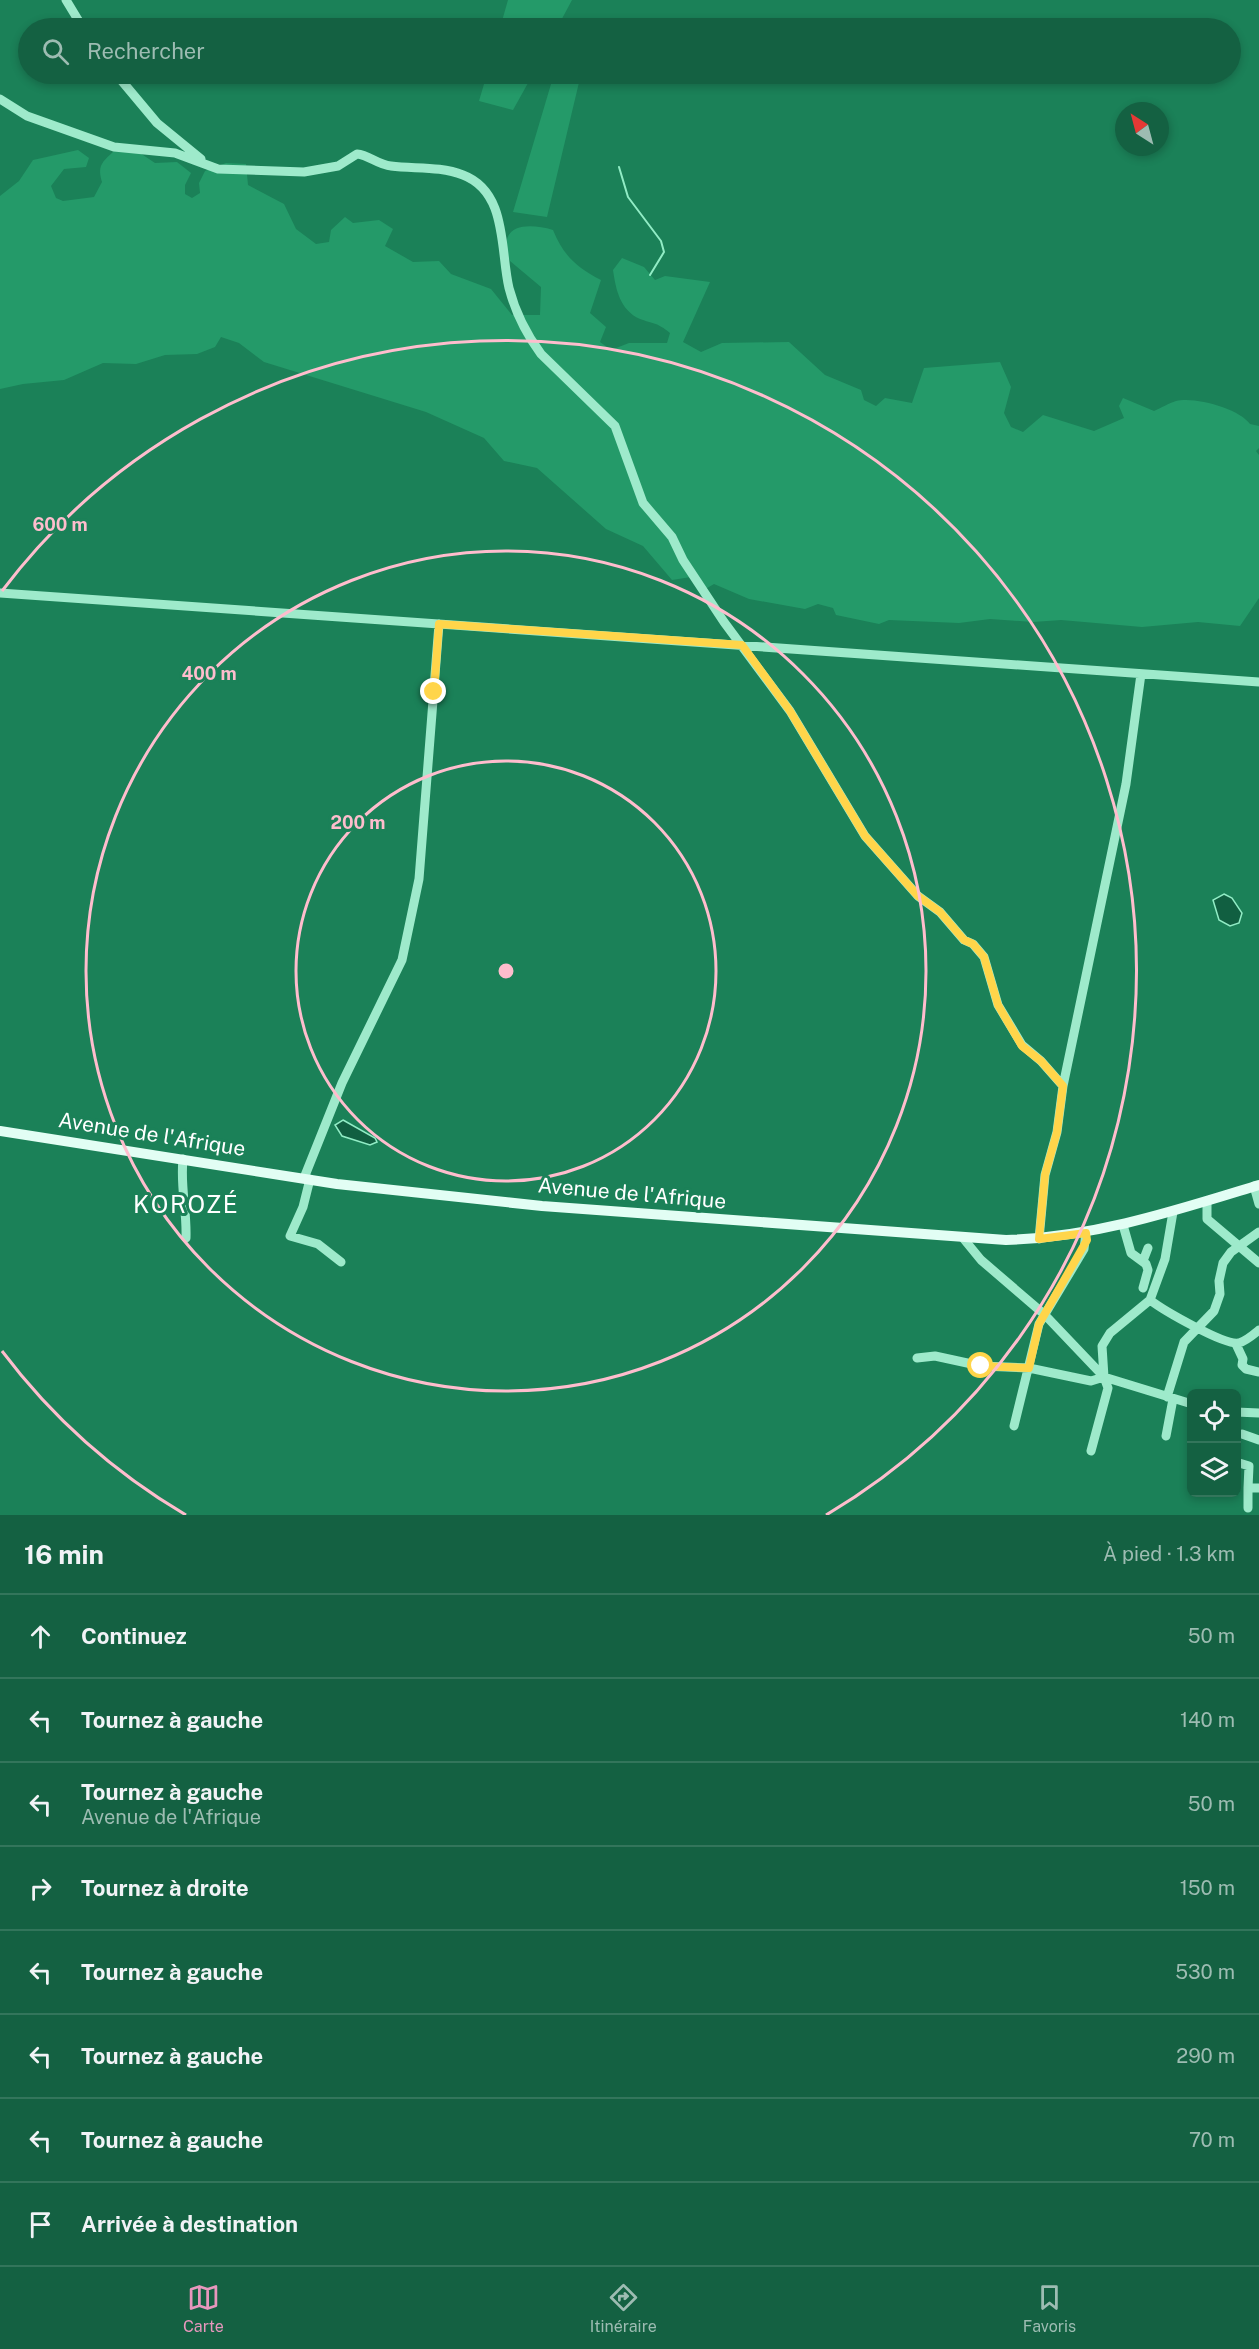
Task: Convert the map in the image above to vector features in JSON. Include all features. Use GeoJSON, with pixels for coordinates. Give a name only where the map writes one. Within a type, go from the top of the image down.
{"type":"FeatureCollection","features":[{"type":"Feature","properties":{"kind":"main road","name":"Avenue de l'Afrique"},"geometry":{"type":"LineString","coordinates":[[0,1131],[307,1179],[542,1206],[963,1238],[1039,1239],[1086,1233],[1173,1212],[1256,1186]]}},
{"type":"Feature","properties":{"kind":"street"},"geometry":{"type":"LineString","coordinates":[[66,0],[77,18]]}},
{"type":"Feature","properties":{"kind":"street"},"geometry":{"type":"LineString","coordinates":[[124,84],[157,123],[208,164]]}},
{"type":"Feature","properties":{"kind":"street"},"geometry":{"type":"LineString","coordinates":[[0,99],[34,119],[114,147],[175,153],[218,169],[304,172],[338,166],[357,154],[382,165],[449,172],[477,183],[493,203],[501,229],[511,293],[532,342],[541,354],[587,396],[615,426],[643,503],[672,537],[683,560],[790,711],[865,836],[918,896],[940,912],[964,940],[973,944],[984,957],[998,1005],[1022,1046],[1041,1061],[1063,1086]]}},
{"type":"Feature","properties":{"kind":"street"},"geometry":{"type":"LineString","coordinates":[[0,593],[1259,682]]}},
{"type":"Feature","properties":{"kind":"street"},"geometry":{"type":"LineString","coordinates":[[341,1262],[318,1244],[291,1236],[303,1207],[307,1179],[342,1083],[402,960],[419,879],[439,624]]}},
{"type":"Feature","properties":{"kind":"street"},"geometry":{"type":"LineString","coordinates":[[1039,1239],[1045,1175],[1057,1132],[1063,1086],[1126,784],[1141,674]]}},
{"type":"Feature","properties":{"kind":"street"},"geometry":{"type":"LineString","coordinates":[[183,1159],[180,1186],[186,1204],[186,1238]]}},
{"type":"Feature","properties":{"kind":"street"},"geometry":{"type":"LineString","coordinates":[[1256,1186],[1259,1204]]}},
{"type":"Feature","properties":{"kind":"street"},"geometry":{"type":"LineString","coordinates":[[1207,1201],[1208,1219],[1259,1263]]}},
{"type":"Feature","properties":{"kind":"street"},"geometry":{"type":"LineString","coordinates":[[1091,1451],[1108,1388],[1104,1377],[1102,1353],[1105,1339],[1150,1299],[1165,1259],[1173,1212]]}},
{"type":"Feature","properties":{"kind":"street"},"geometry":{"type":"LineString","coordinates":[[1123,1225],[1131,1253],[1143,1261],[1148,1270],[1143,1288]]}},
{"type":"Feature","properties":{"kind":"street"},"geometry":{"type":"LineString","coordinates":[[1166,1436],[1170,1398],[1184,1342],[1197,1327],[1211,1317],[1218,1301],[1223,1263],[1231,1252],[1259,1232]]}},
{"type":"Feature","properties":{"kind":"street"},"geometry":{"type":"LineString","coordinates":[[1014,1426],[1036,1332],[1084,1249],[1086,1233]]}},
{"type":"Feature","properties":{"kind":"street"},"geometry":{"type":"LineString","coordinates":[[963,1238],[981,1260],[1045,1315],[1104,1377],[1187,1403]]}},
{"type":"Feature","properties":{"kind":"street"},"geometry":{"type":"LineString","coordinates":[[1143,1261],[1148,1248]]}},
{"type":"Feature","properties":{"kind":"street"},"geometry":{"type":"LineString","coordinates":[[1150,1299],[1225,1341],[1236,1344],[1259,1330]]}},
{"type":"Feature","properties":{"kind":"street"},"geometry":{"type":"LineString","coordinates":[[1236,1344],[1243,1359],[1242,1365],[1246,1369],[1259,1372]]}},
{"type":"Feature","properties":{"kind":"street"},"geometry":{"type":"LineString","coordinates":[[917,1358],[934,1356],[981,1366],[1029,1368],[1091,1382],[1104,1377]]}},
{"type":"Feature","properties":{"kind":"street"},"geometry":{"type":"LineString","coordinates":[[1241,1412],[1259,1413]]}},
{"type":"Feature","properties":{"kind":"street"},"geometry":{"type":"LineString","coordinates":[[1242,1434],[1259,1440]]}},
{"type":"Feature","properties":{"kind":"street"},"geometry":{"type":"LineString","coordinates":[[1248,1508],[1248,1488],[1254,1465]]}},
{"type":"Feature","properties":{"kind":"street"},"geometry":{"type":"LineString","coordinates":[[1248,1488],[1259,1488]]}},
{"type":"Feature","properties":{"kind":"shaded area"},"geometry":{"type":"Polygon","coordinates":[[[508,0],[572,0],[562,18],[503,18],[508,0]]]}},
{"type":"Feature","properties":{"kind":"shaded area"},"geometry":{"type":"Polygon","coordinates":[[[484,84],[527,84],[513,110],[479,101],[484,84]]]}},
{"type":"Feature","properties":{"kind":"shaded area"},"geometry":{"type":"Polygon","coordinates":[[[551,84],[579,84],[547,217],[513,212],[551,84]]]}},
{"type":"Feature","properties":{"kind":"shaded area"},"geometry":{"type":"Polygon","coordinates":[[[78,150],[89,158],[86,167],[64,169],[51,186],[56,198],[63,201],[94,197],[102,182],[100,168],[114,151],[140,153],[155,163],[177,162],[191,173],[185,185],[185,194],[192,198],[200,193],[199,183],[205,171],[226,163],[246,164],[248,185],[284,204],[296,229],[316,244],[329,242],[331,230],[345,217],[353,223],[379,220],[393,229],[385,246],[413,262],[439,261],[451,274],[491,289],[512,315],[540,315],[541,287],[510,261],[507,240],[510,233],[516,229],[532,226],[553,230],[566,254],[585,271],[601,280],[590,313],[606,327],[600,342],[611,350],[629,343],[667,343],[670,333],[658,325],[633,315],[623,305],[613,270],[622,258],[644,267],[655,280],[665,276],[710,282],[683,342],[701,352],[722,343],[789,342],[825,375],[861,390],[864,400],[876,406],[885,398],[912,403],[924,368],[1000,362],[1011,387],[1004,413],[1011,427],[1023,432],[1043,415],[1094,431],[1124,418],[1119,406],[1123,398],[1154,411],[1173,402],[1184,400],[1205,402],[1227,409],[1245,418],[1250,424],[1259,426],[1259,448],[1256,451],[1259,455],[1259,598],[1240,626],[1198,622],[1142,627],[1061,620],[1033,622],[990,619],[959,623],[889,620],[879,624],[836,615],[833,608],[818,604],[805,609],[749,599],[714,584],[702,591],[691,577],[672,580],[643,546],[606,529],[537,468],[504,461],[484,438],[426,412],[264,362],[239,343],[221,337],[215,347],[197,354],[165,355],[136,364],[103,363],[64,380],[0,389],[0,196],[19,181],[33,160],[78,150]]]}},
{"type":"Feature","properties":{"kind":"shaded area"},"geometry":{"type":"Polygon","coordinates":[[[1224,894],[1232,898],[1242,913],[1239,923],[1230,926],[1219,920],[1213,900],[1224,894]]]}},
{"type":"Feature","properties":{"kind":"shaded area"},"geometry":{"type":"Polygon","coordinates":[[[343,1120],[375,1138],[377,1142],[370,1145],[342,1136],[335,1125],[343,1120]]]}},
{"type":"Feature","properties":{"kind":"waterway"},"geometry":{"type":"LineString","coordinates":[[619,167],[628,197],[661,241],[664,252],[650,275]]}},
{"type":"Feature","properties":{"kind":"district","name":"KOROZÉ"},"geometry":{"type":"Point","coordinates":[186,1204]}},
{"type":"Feature","properties":{"kind":"route"},"geometry":{"type":"LineString","coordinates":[[434,692],[439,624],[742,645],[752,657],[790,711],[865,836],[918,896],[940,912],[964,940],[973,944],[984,957],[998,1005],[1022,1046],[1041,1061],[1063,1086],[1057,1132],[1045,1175],[1039,1239],[1086,1233],[1087,1240],[1084,1249],[1039,1324],[1029,1368],[981,1366]]}}]}
